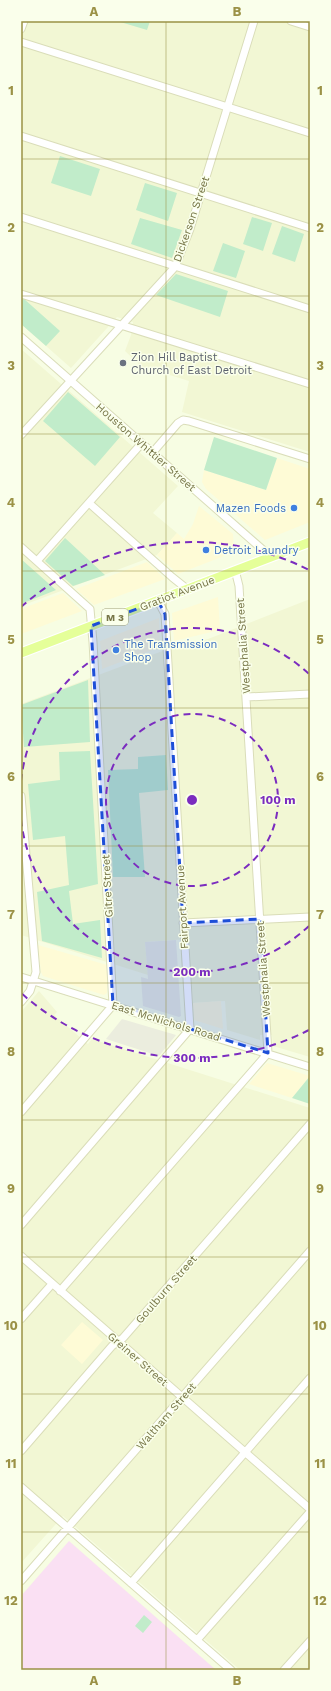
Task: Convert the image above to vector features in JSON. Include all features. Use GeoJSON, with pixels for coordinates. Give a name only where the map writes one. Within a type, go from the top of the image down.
{"type":"FeatureCollection","features":[{"type":"Feature","properties":{"kind":"main road","name":"Gratiot Avenue"},"geometry":{"type":"LineString","coordinates":[[21,653],[310,542]]}},
{"type":"Feature","properties":{"kind":"street"},"geometry":{"type":"LineString","coordinates":[[21,29],[24,21]]}},
{"type":"Feature","properties":{"kind":"street","name":"Dickerson Street"},"geometry":{"type":"LineString","coordinates":[[21,436],[70,380],[175,266],[190,229],[254,21]]}},
{"type":"Feature","properties":{"kind":"street"},"geometry":{"type":"LineString","coordinates":[[292,21],[310,27]]}},
{"type":"Feature","properties":{"kind":"street"},"geometry":{"type":"LineString","coordinates":[[21,42],[310,134]]}},
{"type":"Feature","properties":{"kind":"street"},"geometry":{"type":"LineString","coordinates":[[21,136],[310,228]]}},
{"type":"Feature","properties":{"kind":"street"},"geometry":{"type":"LineString","coordinates":[[21,217],[310,310]]}},
{"type":"Feature","properties":{"kind":"street"},"geometry":{"type":"LineString","coordinates":[[21,294],[310,384]]}},
{"type":"Feature","properties":{"kind":"street","name":"Houston Whittier Street"},"geometry":{"type":"LineString","coordinates":[[21,337],[271,557]]}},
{"type":"Feature","properties":{"kind":"street"},"geometry":{"type":"LineString","coordinates":[[153,452],[178,423],[183,420],[310,460]]}},
{"type":"Feature","properties":{"kind":"street"},"geometry":{"type":"LineString","coordinates":[[37,561],[142,443]]}},
{"type":"Feature","properties":{"kind":"street"},"geometry":{"type":"LineString","coordinates":[[89,503],[187,589]]}},
{"type":"Feature","properties":{"kind":"street","name":"Gitre Street"},"geometry":{"type":"LineString","coordinates":[[21,547],[90,609],[113,1005]]}},
{"type":"Feature","properties":{"kind":"street","name":"Westphalia Street"},"geometry":{"type":"LineString","coordinates":[[235,570],[240,586],[268,1054]]}},
{"type":"Feature","properties":{"kind":"street","name":"Fairport Avenue"},"geometry":{"type":"LineString","coordinates":[[158,601],[165,614],[190,1029]]}},
{"type":"Feature","properties":{"kind":"street"},"geometry":{"type":"LineString","coordinates":[[247,697],[310,694]]}},
{"type":"Feature","properties":{"kind":"street"},"geometry":{"type":"LineString","coordinates":[[21,796],[36,972],[30,991],[21,1002]]}},
{"type":"Feature","properties":{"kind":"street"},"geometry":{"type":"LineString","coordinates":[[183,924],[310,917]]}},
{"type":"Feature","properties":{"kind":"street","name":"East McNichols Road"},"geometry":{"type":"LineString","coordinates":[[21,977],[310,1067]]}},
{"type":"Feature","properties":{"kind":"street"},"geometry":{"type":"LineString","coordinates":[[21,1112],[113,1005]]}},
{"type":"Feature","properties":{"kind":"street"},"geometry":{"type":"LineString","coordinates":[[21,1225],[190,1029]]}},
{"type":"Feature","properties":{"kind":"street"},"geometry":{"type":"LineString","coordinates":[[60,1291],[268,1054]]}},
{"type":"Feature","properties":{"kind":"street","name":"Goulburn Street"},"geometry":{"type":"LineString","coordinates":[[21,1451],[112,1346],[119,1342],[310,1124]]}},
{"type":"Feature","properties":{"kind":"street","name":"Waltham Street"},"geometry":{"type":"LineString","coordinates":[[21,1581],[310,1251]]}},
{"type":"Feature","properties":{"kind":"street","name":"Greiner Street"},"geometry":{"type":"LineString","coordinates":[[21,1256],[310,1509]]}},
{"type":"Feature","properties":{"kind":"street"},"geometry":{"type":"LineString","coordinates":[[21,1319],[52,1284]]}},
{"type":"Feature","properties":{"kind":"street"},"geometry":{"type":"LineString","coordinates":[[131,1583],[310,1378]]}},
{"type":"Feature","properties":{"kind":"street"},"geometry":{"type":"LineString","coordinates":[[21,1487],[231,1670]]}},
{"type":"Feature","properties":{"kind":"street"},"geometry":{"type":"LineString","coordinates":[[197,1640],[310,1512]]}},
{"type":"Feature","properties":{"kind":"street"},"geometry":{"type":"LineString","coordinates":[[284,1670],[310,1641]]}},
{"type":"Feature","properties":{"kind":"highlighted area"},"geometry":{"type":"Polygon","coordinates":[[[158,601],[165,614],[183,923],[260,919],[268,1053],[113,1005],[91,626],[158,601]]]}},
{"type":"Feature","properties":{"kind":"shaded area"},"geometry":{"type":"Polygon","coordinates":[[[21,21],[310,21],[310,452],[182,412],[189,381],[141,366],[125,351],[131,335],[133,322],[117,317],[71,368],[21,324],[21,21]]]}},
{"type":"Feature","properties":{"kind":"shaded area"},"geometry":{"type":"Polygon","coordinates":[[[117,21],[150,21],[147,30],[117,21]]]}},
{"type":"Feature","properties":{"kind":"shaded area"},"geometry":{"type":"Polygon","coordinates":[[[60,156],[100,169],[91,196],[51,183],[60,156]]]}},
{"type":"Feature","properties":{"kind":"shaded area"},"geometry":{"type":"Polygon","coordinates":[[[145,183],[177,193],[168,221],[136,210],[145,183]]]}},
{"type":"Feature","properties":{"kind":"shaded area"},"geometry":{"type":"Polygon","coordinates":[[[252,217],[272,223],[263,251],[243,244],[252,217]]]}},
{"type":"Feature","properties":{"kind":"shaded area"},"geometry":{"type":"Polygon","coordinates":[[[140,218],[182,230],[172,258],[131,244],[140,218]]]}},
{"type":"Feature","properties":{"kind":"shaded area"},"geometry":{"type":"Polygon","coordinates":[[[282,226],[304,234],[295,262],[272,254],[282,226]]]}},
{"type":"Feature","properties":{"kind":"shaded area"},"geometry":{"type":"Polygon","coordinates":[[[223,243],[245,251],[236,278],[213,271],[223,243]]]}},
{"type":"Feature","properties":{"kind":"shaded area"},"geometry":{"type":"Polygon","coordinates":[[[176,274],[228,291],[220,317],[156,295],[176,274]]]}},
{"type":"Feature","properties":{"kind":"shaded area"},"geometry":{"type":"Polygon","coordinates":[[[23,298],[60,331],[46,346],[21,324],[21,301],[23,298]]]}},
{"type":"Feature","properties":{"kind":"shaded area"},"geometry":{"type":"Polygon","coordinates":[[[21,349],[178,486],[153,513],[177,533],[157,555],[21,606],[21,349]]]}},
{"type":"Feature","properties":{"kind":"shaded area"},"geometry":{"type":"Polygon","coordinates":[[[68,392],[120,437],[95,466],[43,421],[68,392]]]}},
{"type":"Feature","properties":{"kind":"shaded area"},"geometry":{"type":"Polygon","coordinates":[[[214,437],[277,458],[266,490],[204,470],[214,437]]]}},
{"type":"Feature","properties":{"kind":"shaded area"},"geometry":{"type":"Polygon","coordinates":[[[277,458],[310,469],[310,522],[265,540],[206,489],[202,482],[204,470],[266,490],[277,458]]]}},
{"type":"Feature","properties":{"kind":"shaded area"},"geometry":{"type":"Polygon","coordinates":[[[199,506],[233,534],[234,552],[178,574],[157,555],[177,533],[184,539],[193,524],[199,506]]]}},
{"type":"Feature","properties":{"kind":"shaded area"},"geometry":{"type":"Polygon","coordinates":[[[65,538],[105,575],[73,586],[45,561],[65,538]]]}},
{"type":"Feature","properties":{"kind":"shaded area"},"geometry":{"type":"Polygon","coordinates":[[[21,559],[56,590],[21,604],[21,559]]]}},
{"type":"Feature","properties":{"kind":"shaded area"},"geometry":{"type":"Polygon","coordinates":[[[147,562],[165,579],[94,605],[76,589],[147,562]]]}},
{"type":"Feature","properties":{"kind":"shaded area"},"geometry":{"type":"Polygon","coordinates":[[[63,593],[82,611],[21,634],[21,609],[63,593]]]}},
{"type":"Feature","properties":{"kind":"shaded area"},"geometry":{"type":"Polygon","coordinates":[[[218,597],[220,630],[174,641],[172,613],[218,597]]]}},
{"type":"Feature","properties":{"kind":"shaded area"},"geometry":{"type":"Polygon","coordinates":[[[310,599],[310,1057],[273,1046],[272,1035],[260,1035],[260,1040],[227,1030],[225,1001],[193,1003],[189,939],[145,942],[148,975],[21,935],[21,704],[173,647],[208,639],[310,599]]]}},
{"type":"Feature","properties":{"kind":"shaded area"},"geometry":{"type":"Polygon","coordinates":[[[159,618],[160,647],[102,669],[100,641],[159,618]]]}},
{"type":"Feature","properties":{"kind":"shaded area"},"geometry":{"type":"Polygon","coordinates":[[[88,680],[90,742],[24,747],[21,705],[88,680]]]}},
{"type":"Feature","properties":{"kind":"shaded area"},"geometry":{"type":"Polygon","coordinates":[[[90,751],[98,884],[69,891],[73,924],[100,920],[102,958],[42,941],[37,892],[69,885],[65,836],[33,840],[28,784],[60,780],[59,752],[90,751]]]}},
{"type":"Feature","properties":{"kind":"shaded area"},"geometry":{"type":"Polygon","coordinates":[[[166,755],[168,790],[139,793],[145,877],[113,877],[108,770],[138,769],[138,757],[166,755]]]}},
{"type":"Feature","properties":{"kind":"shaded area"},"geometry":{"type":"Polygon","coordinates":[[[176,940],[181,1016],[179,1017],[143,1006],[141,977],[148,979],[145,942],[176,940]]]}},
{"type":"Feature","properties":{"kind":"shaded area"},"geometry":{"type":"Polygon","coordinates":[[[38,945],[107,965],[107,993],[104,995],[43,976],[41,972],[38,945]]]}},
{"type":"Feature","properties":{"kind":"shaded area"},"geometry":{"type":"Polygon","coordinates":[[[39,991],[57,1012],[54,1015],[88,1044],[92,1039],[310,1108],[310,1670],[240,1670],[63,1516],[21,1563],[21,1012],[39,991]]]}},
{"type":"Feature","properties":{"kind":"shaded area"},"geometry":{"type":"Polygon","coordinates":[[[221,1001],[223,1029],[194,1020],[193,1003],[221,1001]]]}},
{"type":"Feature","properties":{"kind":"shaded area"},"geometry":{"type":"Polygon","coordinates":[[[122,1019],[176,1035],[159,1056],[106,1039],[122,1019]]]}},
{"type":"Feature","properties":{"kind":"shaded area"},"geometry":{"type":"Polygon","coordinates":[[[267,1063],[310,1076],[292,1098],[249,1084],[267,1063]]]}},
{"type":"Feature","properties":{"kind":"shaded area"},"geometry":{"type":"Polygon","coordinates":[[[310,1076],[310,1104],[292,1098],[310,1076]]]}},
{"type":"Feature","properties":{"kind":"shaded area"},"geometry":{"type":"Polygon","coordinates":[[[82,1322],[103,1340],[82,1364],[61,1345],[82,1322]]]}},
{"type":"Feature","properties":{"kind":"shaded area"},"geometry":{"type":"Polygon","coordinates":[[[69,1541],[216,1670],[21,1670],[21,1596],[69,1541]]]}},
{"type":"Feature","properties":{"kind":"shaded area"},"geometry":{"type":"Polygon","coordinates":[[[144,1615],[152,1622],[143,1633],[135,1626],[144,1615]]]}},
{"type":"Feature","properties":{"kind":"place","name":"Zion Hill Baptist Church of East Detroit"},"geometry":{"type":"Point","coordinates":[123,363]}},
{"type":"Feature","properties":{"kind":"place","name":"Mazen Foods"},"geometry":{"type":"Point","coordinates":[294,508]}},
{"type":"Feature","properties":{"kind":"place","name":"Detroit Laundry"},"geometry":{"type":"Point","coordinates":[206,550]}},
{"type":"Feature","properties":{"kind":"place","name":"The Transmission Shop"},"geometry":{"type":"Point","coordinates":[116,650]}}]}
